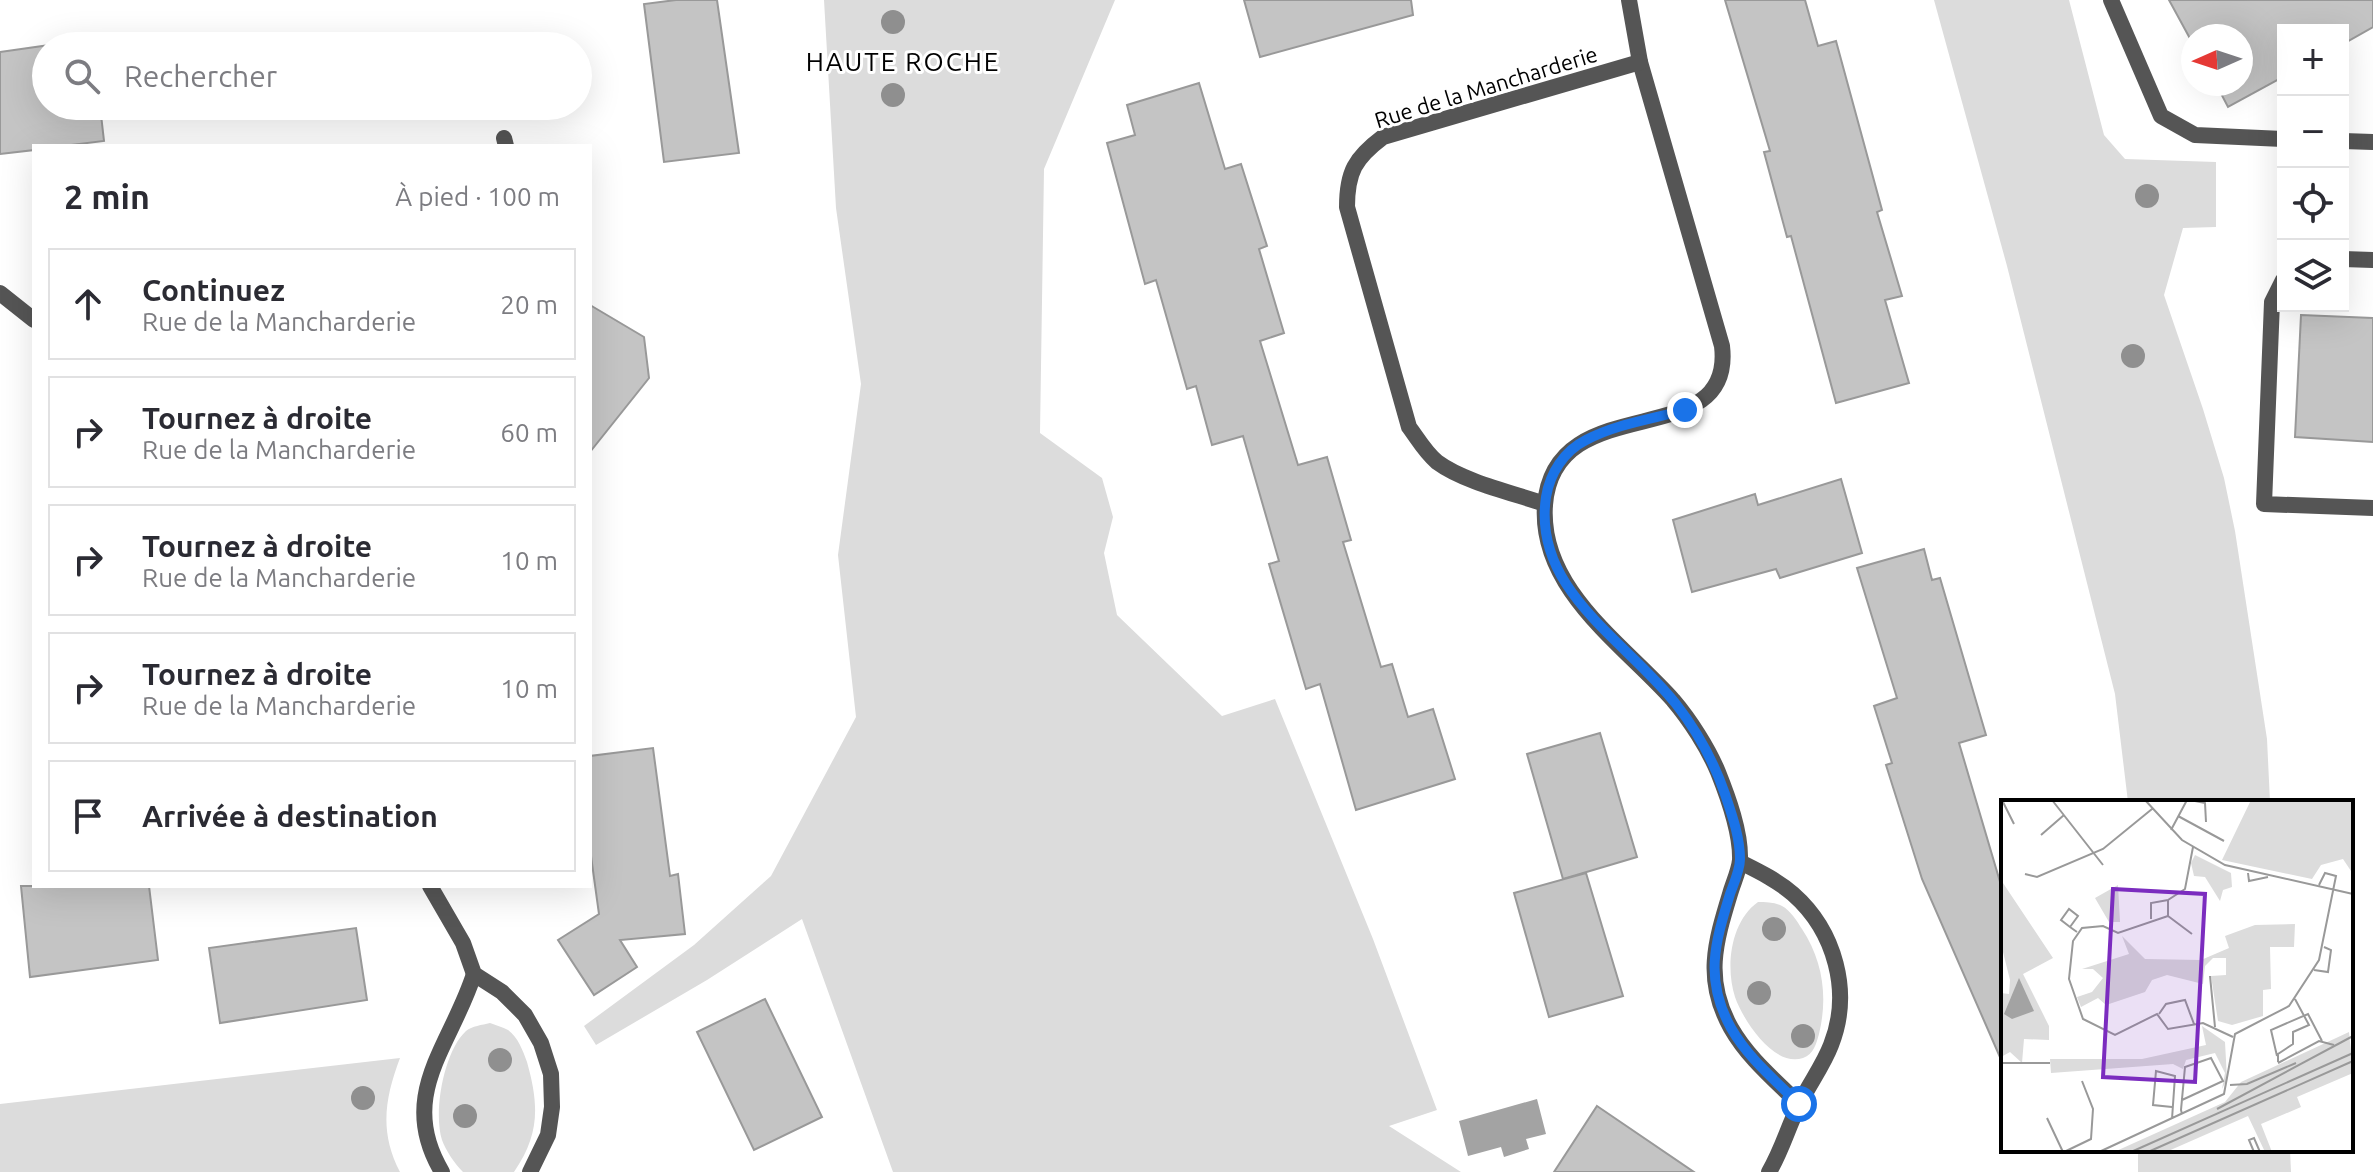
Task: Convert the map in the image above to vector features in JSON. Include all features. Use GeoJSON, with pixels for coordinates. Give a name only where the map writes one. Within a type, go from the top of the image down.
{"type":"FeatureCollection","features":[{"type":"Feature","properties":{"kind":"street"},"geometry":{"type":"LineString","coordinates":[[1629,0],[1640,62],[1724,361],[1714,390],[1701,403],[1608,430],[1583,441],[1563,457],[1551,476],[1544,530],[1562,580],[1675,703],[1717,771],[1739,842],[1740,862],[1716,936],[1713,963],[1717,995],[1730,1026],[1747,1053],[1799,1104]]}},
{"type":"Feature","properties":{"kind":"street"},"geometry":{"type":"LineString","coordinates":[[2111,0],[2161,116],[2195,135],[2277,139]]}},
{"type":"Feature","properties":{"kind":"street","name":"Rue de la Mancharderie"},"geometry":{"type":"LineString","coordinates":[[1545,504],[1456,473],[1423,448],[1409,427],[1347,207],[1347,186],[1353,167],[1366,150],[1383,137],[1640,62]]}},
{"type":"Feature","properties":{"kind":"street"},"geometry":{"type":"LineString","coordinates":[[2349,141],[2373,142]]}},
{"type":"Feature","properties":{"kind":"street"},"geometry":{"type":"LineString","coordinates":[[2349,259],[2373,260]]}},
{"type":"Feature","properties":{"kind":"street"},"geometry":{"type":"LineString","coordinates":[[2277,292],[2272,302],[2264,504],[2373,508]]}},
{"type":"Feature","properties":{"kind":"street"},"geometry":{"type":"LineString","coordinates":[[0,293],[32,318]]}},
{"type":"Feature","properties":{"kind":"street"},"geometry":{"type":"LineString","coordinates":[[1740,862],[1792,893],[1813,916],[1829,942],[1838,971],[1840,995],[1832,1043],[1799,1104],[1781,1152],[1769,1172]]}},
{"type":"Feature","properties":{"kind":"street"},"geometry":{"type":"LineString","coordinates":[[431,888],[463,943],[474,974],[466,1000],[425,1086],[424,1127],[428,1145],[442,1172]]}},
{"type":"Feature","properties":{"kind":"street"},"geometry":{"type":"LineString","coordinates":[[474,974],[502,992],[525,1015],[541,1043],[551,1074],[552,1107],[548,1135],[530,1172]]}},
{"type":"Feature","properties":{"kind":"shaded area"},"geometry":{"type":"Polygon","coordinates":[[[824,0],[1115,0],[1044,169],[1040,433],[1102,478],[1113,517],[1104,553],[1117,615],[1222,716],[1275,699],[1373,939],[1437,1110],[1389,1126],[1461,1172],[893,1172],[802,919],[707,980],[596,1045],[584,1026],[694,945],[771,876],[856,717],[838,555],[861,384],[836,208],[824,0]]]}},
{"type":"Feature","properties":{"kind":"shaded area"},"geometry":{"type":"Polygon","coordinates":[[[1934,0],[2069,0],[2104,135],[2125,159],[2216,162],[2216,227],[2183,228],[2164,295],[2224,478],[2267,739],[2270,800],[2128,800],[2115,694],[2007,266],[1934,0]]]}},
{"type":"Feature","properties":{"kind":"shaded area"},"geometry":{"type":"Polygon","coordinates":[[[1758,902],[1779,905],[1791,913],[1809,941],[1819,967],[1823,993],[1822,1020],[1814,1048],[1803,1058],[1781,1056],[1771,1049],[1752,1029],[1735,997],[1731,958],[1736,932],[1749,910],[1758,902]]]}},
{"type":"Feature","properties":{"kind":"shaded area"},"geometry":{"type":"Polygon","coordinates":[[[490,1023],[512,1033],[524,1053],[534,1092],[533,1132],[514,1172],[463,1172],[442,1140],[439,1114],[442,1082],[458,1040],[468,1029],[490,1023]]]}},
{"type":"Feature","properties":{"kind":"shaded area"},"geometry":{"type":"Polygon","coordinates":[[[400,1058],[386,1115],[389,1143],[400,1172],[0,1172],[0,1104],[400,1058]]]}},
{"type":"Feature","properties":{"kind":"shaded area"},"geometry":{"type":"Polygon","coordinates":[[[1537,1099],[1546,1134],[1526,1139],[1529,1149],[1504,1157],[1501,1147],[1468,1156],[1459,1121],[1537,1099]]]}},
{"type":"Feature","properties":{"kind":"shaded area"},"geometry":{"type":"Polygon","coordinates":[[[2138,1152],[2290,1152],[2291,1172],[2138,1172],[2138,1152]]]}},
{"type":"Feature","properties":{"kind":"building"},"geometry":{"type":"Polygon","coordinates":[[[717,0],[739,153],[664,162],[644,4],[717,0]]]}},
{"type":"Feature","properties":{"kind":"building"},"geometry":{"type":"Polygon","coordinates":[[[1244,0],[1411,0],[1413,15],[1260,57],[1244,0]]]}},
{"type":"Feature","properties":{"kind":"building"},"geometry":{"type":"Polygon","coordinates":[[[1725,0],[1805,0],[1818,46],[1836,41],[1882,210],[1877,212],[1902,296],[1885,300],[1909,383],[1836,403],[1791,236],[1787,237],[1764,152],[1770,151],[1725,0]]]}},
{"type":"Feature","properties":{"kind":"building"},"geometry":{"type":"Polygon","coordinates":[[[2169,0],[2373,0],[2373,27],[2349,41],[2349,24],[2277,24],[2277,80],[2253,93],[2253,24],[2182,24],[2169,0]]]}},
{"type":"Feature","properties":{"kind":"building"},"geometry":{"type":"Polygon","coordinates":[[[32,47],[32,120],[102,120],[104,141],[32,144],[32,150],[0,154],[0,52],[32,47]]]}},
{"type":"Feature","properties":{"kind":"building"},"geometry":{"type":"Polygon","coordinates":[[[1199,83],[1225,169],[1241,164],[1267,246],[1259,249],[1284,333],[1260,341],[1298,465],[1327,457],[1351,540],[1343,542],[1381,667],[1392,664],[1408,717],[1433,709],[1455,779],[1356,810],[1320,684],[1306,689],[1269,564],[1279,561],[1243,436],[1212,445],[1196,386],[1187,389],[1156,280],[1145,284],[1107,143],[1135,135],[1127,105],[1199,83]]]}},
{"type":"Feature","properties":{"kind":"building"},"geometry":{"type":"Polygon","coordinates":[[[2222,96],[2248,96],[2228,107],[2222,96]]]}},
{"type":"Feature","properties":{"kind":"building"},"geometry":{"type":"Polygon","coordinates":[[[592,306],[644,337],[649,378],[592,449],[592,306]]]}},
{"type":"Feature","properties":{"kind":"building"},"geometry":{"type":"Polygon","coordinates":[[[2301,315],[2373,318],[2373,442],[2295,437],[2301,315]]]}},
{"type":"Feature","properties":{"kind":"building"},"geometry":{"type":"Polygon","coordinates":[[[1841,479],[1862,553],[1780,578],[1776,569],[1692,592],[1673,520],[1755,494],[1758,505],[1841,479]]]}},
{"type":"Feature","properties":{"kind":"building"},"geometry":{"type":"Polygon","coordinates":[[[1924,549],[1932,580],[1940,578],[1986,735],[1959,743],[2001,885],[2001,1059],[1922,879],[1886,765],[1892,763],[1874,706],[1897,698],[1857,568],[1924,549]]]}},
{"type":"Feature","properties":{"kind":"building"},"geometry":{"type":"Polygon","coordinates":[[[1600,733],[1637,857],[1563,879],[1527,754],[1600,733]]]}},
{"type":"Feature","properties":{"kind":"building"},"geometry":{"type":"Polygon","coordinates":[[[653,748],[670,876],[678,874],[685,934],[620,940],[637,967],[594,995],[558,940],[599,914],[592,863],[592,756],[653,748]]]}},
{"type":"Feature","properties":{"kind":"building"},"geometry":{"type":"Polygon","coordinates":[[[1586,873],[1623,996],[1549,1017],[1514,893],[1586,873]]]}},
{"type":"Feature","properties":{"kind":"building"},"geometry":{"type":"Polygon","coordinates":[[[21,886],[149,888],[158,960],[30,977],[21,886]]]}},
{"type":"Feature","properties":{"kind":"building"},"geometry":{"type":"Polygon","coordinates":[[[356,928],[367,1000],[220,1023],[209,948],[356,928]]]}},
{"type":"Feature","properties":{"kind":"building"},"geometry":{"type":"Polygon","coordinates":[[[765,999],[822,1117],[754,1150],[697,1032],[765,999]]]}},
{"type":"Feature","properties":{"kind":"building"},"geometry":{"type":"Polygon","coordinates":[[[1597,1106],[1694,1172],[1554,1172],[1597,1106]]]}},
{"type":"Feature","properties":{"kind":"district","name":"HAUTE ROCHE"},"geometry":{"type":"Point","coordinates":[903,62]}},
{"type":"Feature","properties":{"kind":"route"},"geometry":{"type":"LineString","coordinates":[[1685,410],[1608,430],[1583,441],[1563,457],[1547,489],[1544,530],[1562,580],[1675,703],[1717,771],[1739,842],[1740,862],[1716,936],[1713,963],[1717,995],[1730,1026],[1747,1053],[1799,1104]]}}]}
